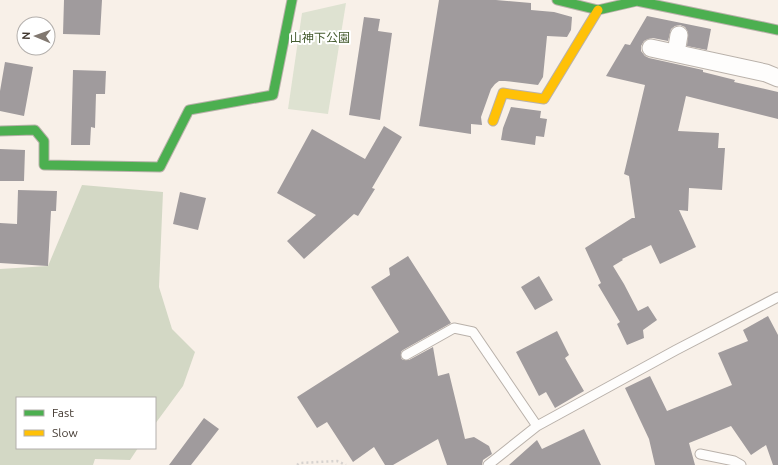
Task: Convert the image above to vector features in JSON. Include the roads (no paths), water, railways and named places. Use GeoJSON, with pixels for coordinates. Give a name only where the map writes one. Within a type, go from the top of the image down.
{"type":"FeatureCollection","features":[{"type":"Feature","properties":{"kind":"street"},"geometry":{"type":"LineString","coordinates":[[0,131],[35,130],[44,141],[44,165],[160,167],[189,110],[273,95],[292,0]]}},
{"type":"Feature","properties":{"kind":"street"},"geometry":{"type":"LineString","coordinates":[[556,0],[598,10],[637,2],[778,30]]}},
{"type":"Feature","properties":{"kind":"street"},"geometry":{"type":"LineString","coordinates":[[493,121],[503,93],[544,99],[598,10]]}},
{"type":"Feature","properties":{"kind":"street"},"geometry":{"type":"LineString","coordinates":[[676,53],[680,35]]}},
{"type":"Feature","properties":{"kind":"street"},"geometry":{"type":"LineString","coordinates":[[651,48],[676,53],[721,56],[778,78]]}},
{"type":"Feature","properties":{"kind":"lane"},"geometry":{"type":"LineString","coordinates":[[488,465],[537,426],[676,350],[778,297]]}},
{"type":"Feature","properties":{"kind":"lane"},"geometry":{"type":"LineString","coordinates":[[406,355],[454,328],[472,332],[537,426]]}},
{"type":"Feature","properties":{"kind":"lane"},"geometry":{"type":"LineString","coordinates":[[700,454],[734,460],[741,465]]}},
{"type":"Feature","properties":{"kind":"park label","name":"山神下公園"},"geometry":{"type":"Point","coordinates":[320,37]}}]}
